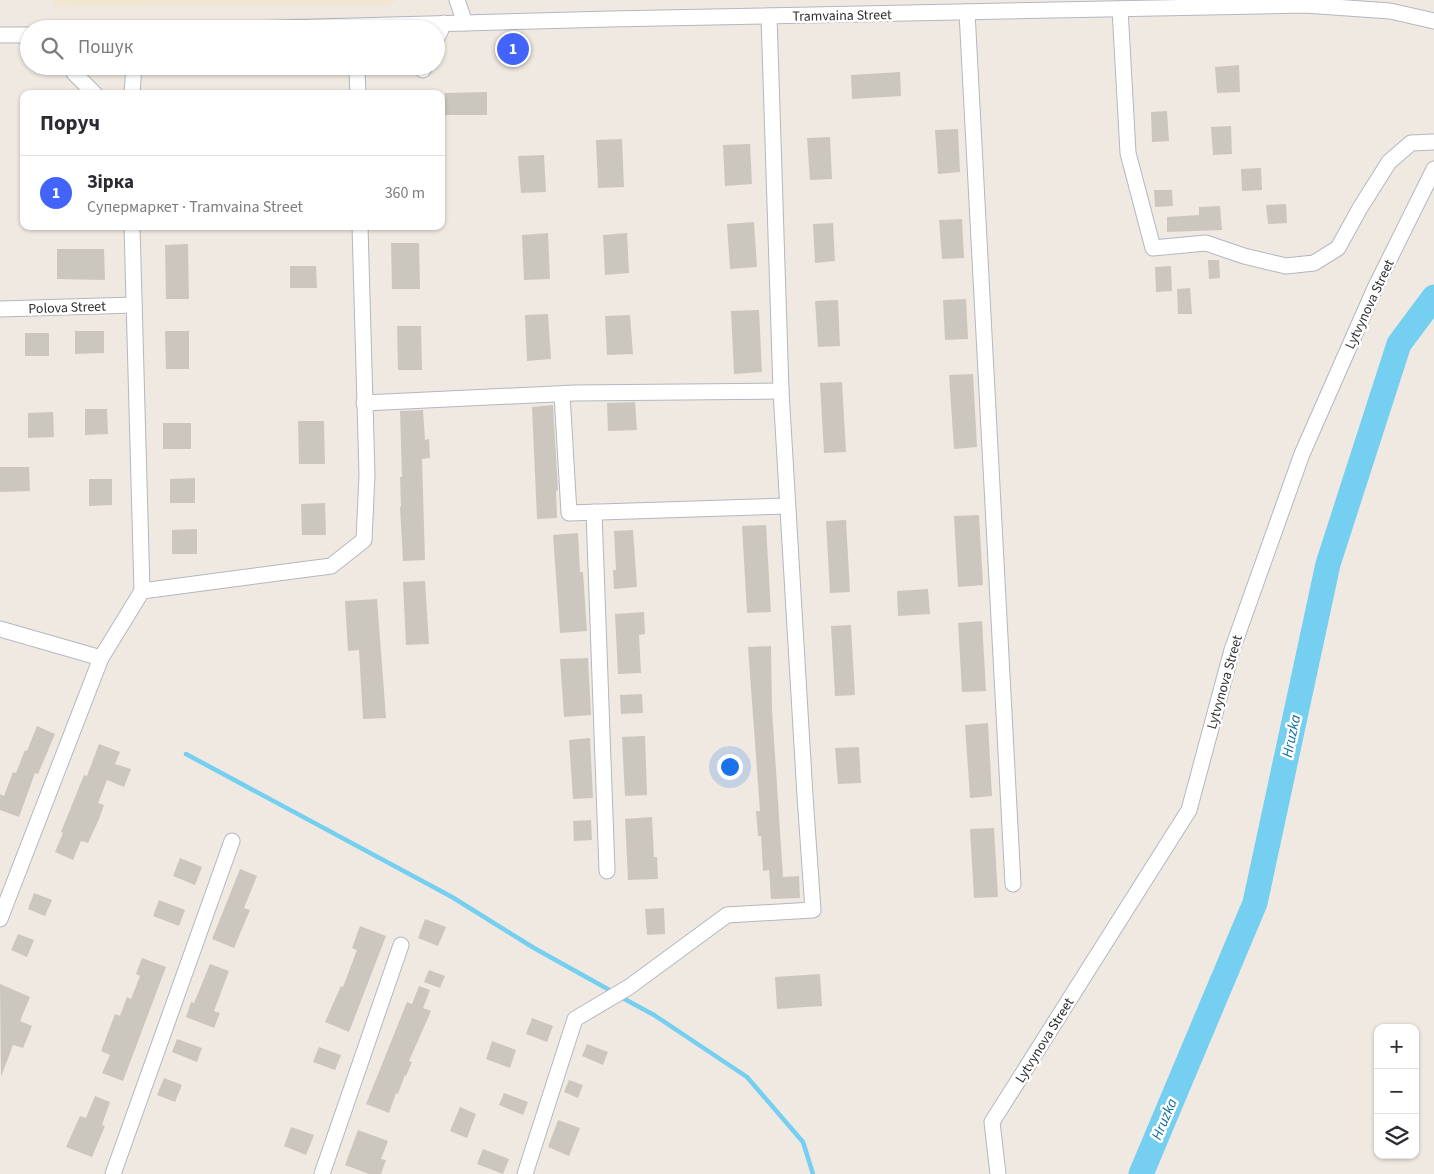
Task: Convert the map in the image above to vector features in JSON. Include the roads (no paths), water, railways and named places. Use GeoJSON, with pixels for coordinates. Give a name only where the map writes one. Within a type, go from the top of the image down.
{"type":"FeatureCollection","features":[{"type":"Feature","properties":{"kind":"street"},"geometry":{"type":"LineString","coordinates":[[457,0],[465,23]]}},
{"type":"Feature","properties":{"kind":"street","name":"Tramvaina Street"},"geometry":{"type":"LineString","coordinates":[[445,24],[1120,9],[1138,4],[1305,5],[1390,12],[1434,21]]}},
{"type":"Feature","properties":{"kind":"street"},"geometry":{"type":"LineString","coordinates":[[1120,9],[1128,153],[1153,248],[1206,243],[1244,256],[1286,266],[1314,263],[1338,248],[1389,162],[1411,143],[1434,142]]}},
{"type":"Feature","properties":{"kind":"street"},"geometry":{"type":"LineString","coordinates":[[968,12],[1013,884]]}},
{"type":"Feature","properties":{"kind":"street"},"geometry":{"type":"LineString","coordinates":[[524,1174],[575,1019],[629,987],[727,915],[813,910],[781,391],[769,16]]}},
{"type":"Feature","properties":{"kind":"street"},"geometry":{"type":"LineString","coordinates":[[0,35],[20,35]]}},
{"type":"Feature","properties":{"kind":"street"},"geometry":{"type":"LineString","coordinates":[[76,75],[91,90]]}},
{"type":"Feature","properties":{"kind":"street"},"geometry":{"type":"LineString","coordinates":[[132,90],[133,75]]}},
{"type":"Feature","properties":{"kind":"street"},"geometry":{"type":"LineString","coordinates":[[357,75],[358,90]]}},
{"type":"Feature","properties":{"kind":"street","name":"Lytvynova Street"},"geometry":{"type":"LineString","coordinates":[[998,1174],[992,1122],[1189,810],[1232,650],[1302,454],[1375,288],[1434,169]]}},
{"type":"Feature","properties":{"kind":"street"},"geometry":{"type":"LineString","coordinates":[[0,919],[101,658],[142,591],[132,230]]}},
{"type":"Feature","properties":{"kind":"street"},"geometry":{"type":"LineString","coordinates":[[142,591],[331,566],[364,540],[367,475],[360,230]]}},
{"type":"Feature","properties":{"kind":"street","name":"Polova Street"},"geometry":{"type":"LineString","coordinates":[[0,308],[134,305]]}},
{"type":"Feature","properties":{"kind":"street"},"geometry":{"type":"LineString","coordinates":[[364,403],[562,394],[781,391]]}},
{"type":"Feature","properties":{"kind":"street"},"geometry":{"type":"LineString","coordinates":[[562,394],[569,513],[787,506]]}},
{"type":"Feature","properties":{"kind":"street"},"geometry":{"type":"LineString","coordinates":[[594,512],[607,872]]}},
{"type":"Feature","properties":{"kind":"street"},"geometry":{"type":"LineString","coordinates":[[0,629],[101,658]]}},
{"type":"Feature","properties":{"kind":"street"},"geometry":{"type":"LineString","coordinates":[[113,1174],[232,841]]}},
{"type":"Feature","properties":{"kind":"street"},"geometry":{"type":"LineString","coordinates":[[322,1174],[401,944]]}},
{"type":"Feature","properties":{"kind":"waterway","name":"Hruzka"},"geometry":{"type":"LineString","coordinates":[[1141,1174],[1255,903],[1328,564],[1399,344],[1434,297]]}},
{"type":"Feature","properties":{"kind":"waterway"},"geometry":{"type":"LineString","coordinates":[[186,754],[452,897],[534,948],[613,992]]}},
{"type":"Feature","properties":{"kind":"waterway"},"geometry":{"type":"LineString","coordinates":[[619,996],[654,1015],[747,1077],[803,1142],[813,1174]]}},
{"type":"Feature","properties":{"kind":"place","name":"Зірка"},"geometry":{"type":"Point","coordinates":[513,49]}}]}
